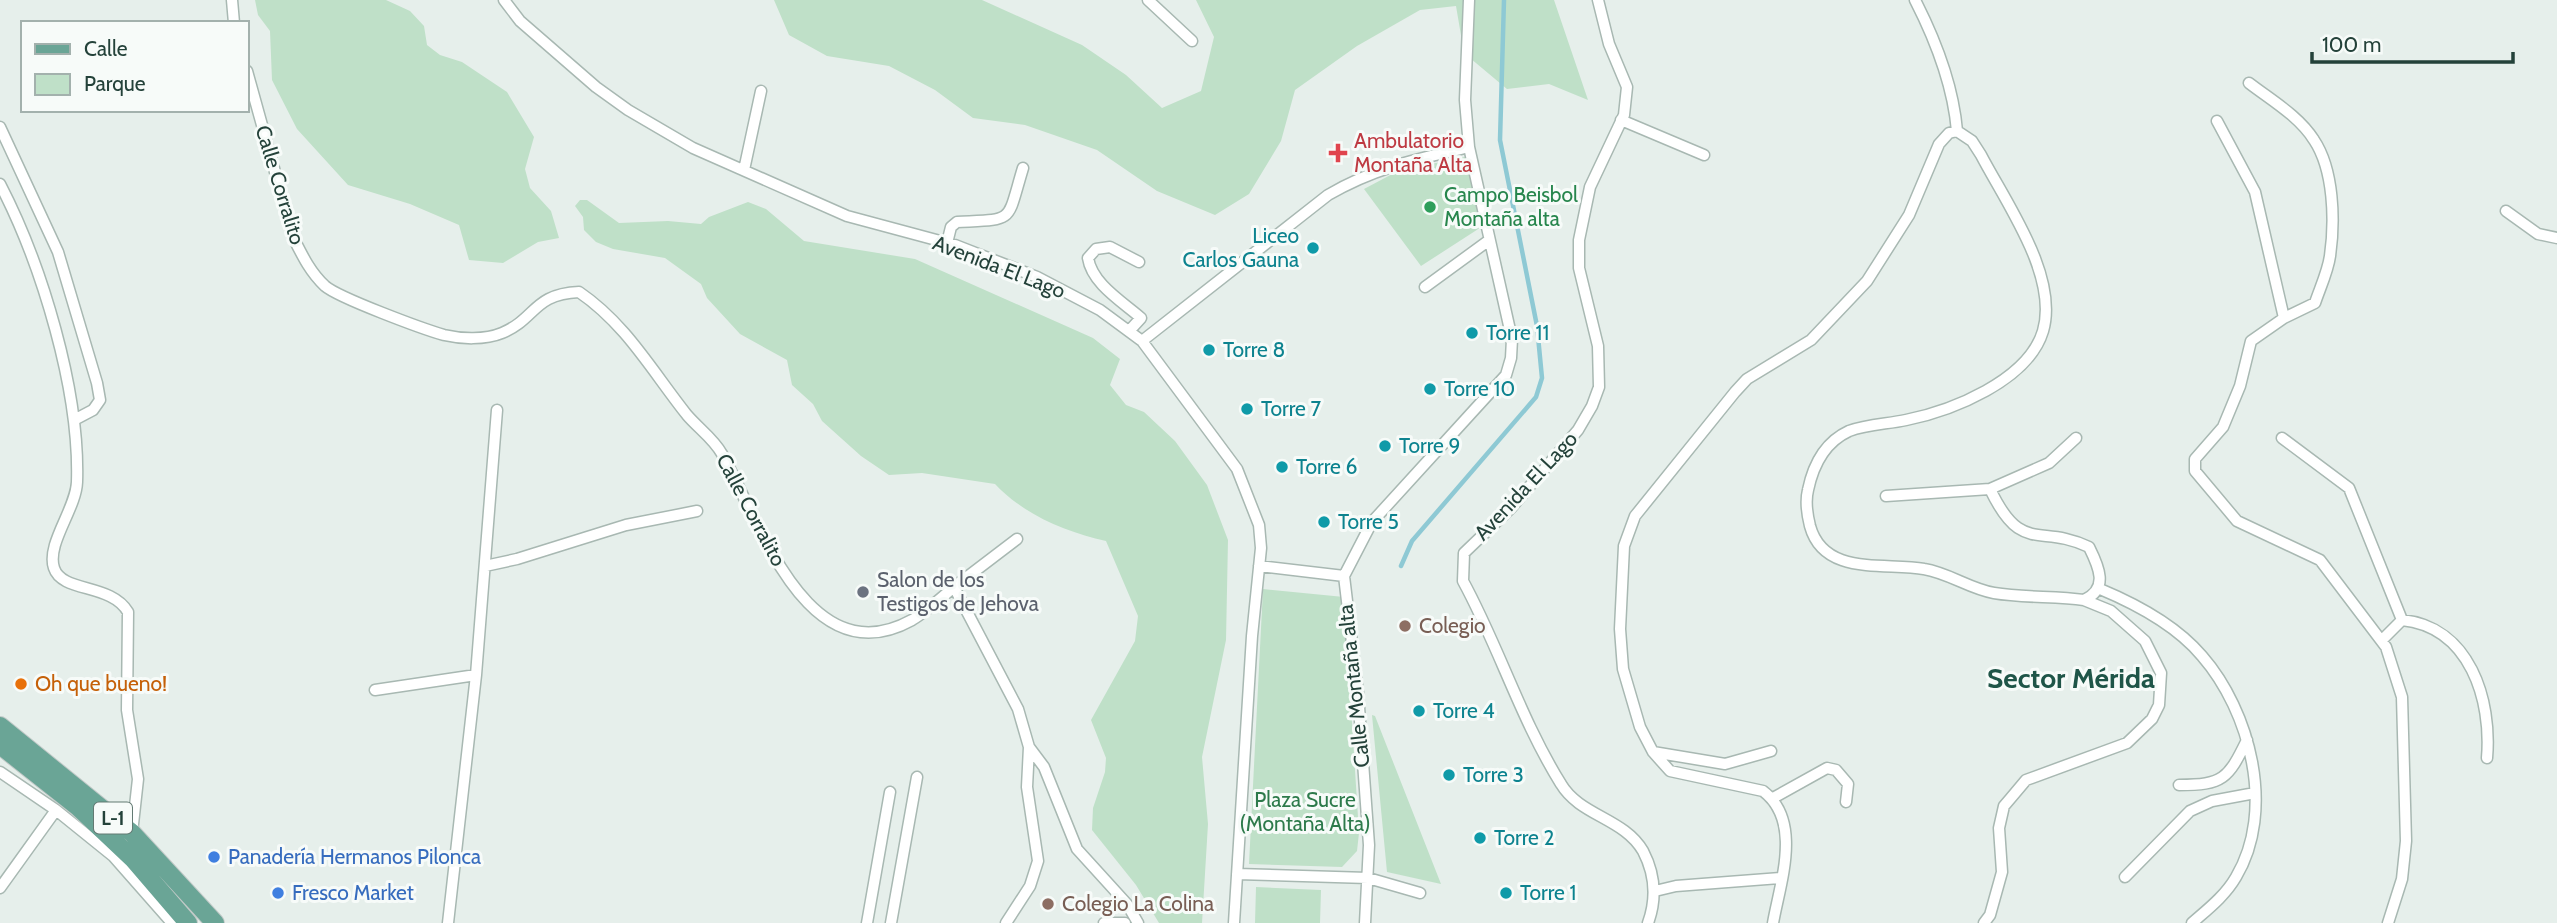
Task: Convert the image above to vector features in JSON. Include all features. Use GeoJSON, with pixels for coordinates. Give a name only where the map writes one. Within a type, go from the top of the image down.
{"type":"FeatureCollection","features":[{"type":"Feature","properties":{"kind":"main road","name":"L-1"},"geometry":{"type":"LineString","coordinates":[[0,726],[132,833],[215,923]]}},
{"type":"Feature","properties":{"kind":"main road","name":"L-1"},"geometry":{"type":"LineString","coordinates":[[0,745],[78,807],[133,859],[188,923]]}},
{"type":"Feature","properties":{"kind":"street"},"geometry":{"type":"LineString","coordinates":[[232,0],[234,21]]}},
{"type":"Feature","properties":{"kind":"street","name":"Avenida El Lago"},"geometry":{"type":"LineString","coordinates":[[504,0],[520,21],[628,110],[694,148],[847,216],[947,243],[1037,277],[1130,330],[1142,341],[1237,469],[1259,524],[1259,566],[1234,923]]}},
{"type":"Feature","properties":{"kind":"street"},"geometry":{"type":"LineString","coordinates":[[1148,0],[1192,41]]}},
{"type":"Feature","properties":{"kind":"street"},"geometry":{"type":"LineString","coordinates":[[1344,576],[1372,522],[1506,375],[1511,358],[1512,339],[1469,147],[1465,100],[1469,0]]}},
{"type":"Feature","properties":{"kind":"street","name":"Avenida El Lago"},"geometry":{"type":"LineString","coordinates":[[1598,0],[1609,44],[1627,87],[1621,120],[1591,187],[1579,240],[1579,268],[1598,346],[1599,387],[1578,430],[1525,492],[1473,542],[1464,553],[1462,565],[1464,581],[1522,709],[1562,787],[1589,811],[1619,826],[1632,836],[1647,860],[1655,891],[1648,923]]}},
{"type":"Feature","properties":{"kind":"street"},"geometry":{"type":"LineString","coordinates":[[1915,0],[1943,66],[1955,108],[1957,131]]}},
{"type":"Feature","properties":{"kind":"street","name":"Calle Corralito"},"geometry":{"type":"LineString","coordinates":[[248,75],[293,237],[305,262],[327,287],[445,335],[482,338],[503,332],[542,300],[558,292],[579,292],[621,326],[671,394],[714,442],[775,562],[823,616],[862,633],[911,620],[1017,539]]}},
{"type":"Feature","properties":{"kind":"street"},"geometry":{"type":"LineString","coordinates":[[2249,83],[2298,121],[2314,140],[2327,166],[2330,257],[2315,303],[2284,318],[2251,341],[2224,427],[2195,459],[2195,471],[2237,521],[2320,560],[2382,640],[2396,671],[2402,697],[2406,841],[2402,879],[2388,923]]}},
{"type":"Feature","properties":{"kind":"street"},"geometry":{"type":"LineString","coordinates":[[744,170],[761,92]]}},
{"type":"Feature","properties":{"kind":"street"},"geometry":{"type":"LineString","coordinates":[[1621,120],[1704,155]]}},
{"type":"Feature","properties":{"kind":"street"},"geometry":{"type":"LineString","coordinates":[[2217,121],[2255,192],[2284,318]]}},
{"type":"Feature","properties":{"kind":"street"},"geometry":{"type":"LineString","coordinates":[[0,127],[58,252],[97,383],[100,400],[93,410],[74,420]]}},
{"type":"Feature","properties":{"kind":"street"},"geometry":{"type":"LineString","coordinates":[[1773,923],[1786,861],[1785,838],[1773,798],[1763,791],[1670,771],[1653,752],[1640,727],[1623,669],[1619,629],[1624,546],[1635,516],[1735,391],[1747,379],[1811,340],[1867,281],[1909,215],[1939,144],[1949,133],[1957,131],[1972,141],[1981,155],[2033,255],[2043,281],[2046,306],[2042,333],[2026,359],[1998,382],[1952,409],[1849,431],[1833,442],[1823,452],[1811,478],[1806,499],[1814,539],[1836,558],[1860,565],[1926,569],[1994,593],[2084,600],[2111,611],[2145,641],[2161,673],[2159,705],[2152,719],[2127,743],[2026,780],[2004,806],[1999,828],[2003,849],[2002,872],[1984,923]]}},
{"type":"Feature","properties":{"kind":"street"},"geometry":{"type":"LineString","coordinates":[[1142,341],[1328,195],[1361,176],[1398,163],[1469,147]]}},
{"type":"Feature","properties":{"kind":"street"},"geometry":{"type":"LineString","coordinates":[[947,243],[951,227],[957,222],[1002,220],[1009,215],[1023,168]]}},
{"type":"Feature","properties":{"kind":"street"},"geometry":{"type":"LineString","coordinates":[[0,184],[32,256],[66,375],[74,420],[78,465],[76,501],[58,538],[52,559],[54,571],[63,580],[121,600],[128,612],[127,710],[138,779],[132,833]]}},
{"type":"Feature","properties":{"kind":"street"},"geometry":{"type":"LineString","coordinates":[[2506,211],[2538,234],[2557,238]]}},
{"type":"Feature","properties":{"kind":"street"},"geometry":{"type":"LineString","coordinates":[[1425,287],[1488,241]]}},
{"type":"Feature","properties":{"kind":"street"},"geometry":{"type":"LineString","coordinates":[[1130,330],[1141,318],[1100,282],[1090,267],[1088,258],[1096,249],[1110,247],[1139,262]]}},
{"type":"Feature","properties":{"kind":"street"},"geometry":{"type":"LineString","coordinates":[[448,923],[476,675],[498,410]]}},
{"type":"Feature","properties":{"kind":"street"},"geometry":{"type":"LineString","coordinates":[[1886,496],[1990,489],[2049,463],[2076,438]]}},
{"type":"Feature","properties":{"kind":"street"},"geometry":{"type":"LineString","coordinates":[[2282,438],[2349,488],[2402,620]]}},
{"type":"Feature","properties":{"kind":"street"},"geometry":{"type":"LineString","coordinates":[[1990,489],[2018,529],[2032,536],[2065,538],[2089,547],[2097,562],[2100,589],[2096,595],[2084,600]]}},
{"type":"Feature","properties":{"kind":"street"},"geometry":{"type":"LineString","coordinates":[[485,566],[626,525],[697,511]]}},
{"type":"Feature","properties":{"kind":"street","name":"Calle Montaña alta"},"geometry":{"type":"LineString","coordinates":[[1259,566],[1344,576],[1358,693],[1369,845],[1365,923]]}},
{"type":"Feature","properties":{"kind":"street"},"geometry":{"type":"LineString","coordinates":[[954,587],[1018,709],[1029,747],[1027,787],[1038,861],[1030,886],[1006,923]]}},
{"type":"Feature","properties":{"kind":"street"},"geometry":{"type":"LineString","coordinates":[[2100,589],[2133,602],[2188,641],[2203,656],[2217,675],[2247,740],[2255,793],[2247,849],[2237,876],[2219,900],[2192,923]]}},
{"type":"Feature","properties":{"kind":"street"},"geometry":{"type":"LineString","coordinates":[[2382,640],[2402,620]]}},
{"type":"Feature","properties":{"kind":"street"},"geometry":{"type":"LineString","coordinates":[[2402,620],[2416,622],[2449,639],[2474,669],[2488,740],[2487,758]]}},
{"type":"Feature","properties":{"kind":"street"},"geometry":{"type":"LineString","coordinates":[[376,690],[476,675]]}},
{"type":"Feature","properties":{"kind":"street"},"geometry":{"type":"LineString","coordinates":[[2179,785],[2219,782],[2228,775],[2247,740]]}},
{"type":"Feature","properties":{"kind":"street"},"geometry":{"type":"LineString","coordinates":[[1029,747],[1044,766],[1077,849],[1127,905],[1138,923]]}},
{"type":"Feature","properties":{"kind":"street"},"geometry":{"type":"LineString","coordinates":[[1653,752],[1726,764],[1771,751]]}},
{"type":"Feature","properties":{"kind":"street"},"geometry":{"type":"LineString","coordinates":[[1773,798],[1827,768],[1836,770],[1848,784],[1846,802]]}},
{"type":"Feature","properties":{"kind":"street"},"geometry":{"type":"LineString","coordinates":[[0,772],[56,810],[113,856],[172,923]]}},
{"type":"Feature","properties":{"kind":"street"},"geometry":{"type":"LineString","coordinates":[[891,923],[917,777]]}},
{"type":"Feature","properties":{"kind":"street"},"geometry":{"type":"LineString","coordinates":[[867,923],[890,792]]}},
{"type":"Feature","properties":{"kind":"street"},"geometry":{"type":"LineString","coordinates":[[2125,877],[2190,811],[2212,801],[2255,793]]}},
{"type":"Feature","properties":{"kind":"street"},"geometry":{"type":"LineString","coordinates":[[0,888],[56,810]]}},
{"type":"Feature","properties":{"kind":"street"},"geometry":{"type":"LineString","coordinates":[[1237,874],[1368,878],[1420,893]]}},
{"type":"Feature","properties":{"kind":"street"},"geometry":{"type":"LineString","coordinates":[[1655,891],[1781,878]]}},
{"type":"Feature","properties":{"kind":"street"},"geometry":{"type":"LineString","coordinates":[[1104,923],[1125,923]]}},
{"type":"Feature","properties":{"kind":"green space"},"geometry":{"type":"Polygon","coordinates":[[[255,0],[386,0],[410,11],[424,26],[427,45],[440,55],[462,62],[507,92],[534,137],[525,169],[530,188],[551,211],[559,238],[538,242],[503,263],[469,260],[459,225],[410,204],[348,185],[297,129],[272,80],[270,31],[258,15],[255,0]]]}},
{"type":"Feature","properties":{"kind":"green space"},"geometry":{"type":"Polygon","coordinates":[[[774,0],[982,0],[1082,45],[1126,75],[1162,108],[1201,91],[1214,37],[1196,0],[1554,0],[1588,100],[1549,84],[1507,89],[1464,53],[1456,6],[1420,10],[1357,46],[1295,90],[1281,141],[1249,194],[1215,215],[1157,191],[1097,150],[1025,125],[973,118],[935,90],[889,66],[827,56],[789,35],[774,0]]]}},
{"type":"Feature","properties":{"kind":"green space","name":"Campo Beisbol Montaña alta"},"geometry":{"type":"Polygon","coordinates":[[[1469,156],[1486,224],[1421,266],[1364,189],[1398,171],[1469,156]]]}},
{"type":"Feature","properties":{"kind":"green space"},"geometry":{"type":"Polygon","coordinates":[[[580,200],[587,200],[619,223],[668,221],[701,224],[709,217],[748,202],[766,209],[804,241],[915,259],[1093,338],[1120,359],[1110,385],[1126,405],[1144,412],[1175,441],[1207,485],[1228,540],[1226,640],[1202,757],[1208,824],[1202,923],[1159,923],[1136,885],[1092,830],[1093,808],[1105,772],[1106,758],[1091,720],[1135,641],[1138,616],[1106,541],[1046,521],[1019,505],[995,484],[922,473],[889,475],[861,456],[822,421],[813,404],[792,385],[787,360],[740,334],[707,298],[701,284],[665,258],[613,249],[596,242],[584,230],[583,217],[575,206],[580,200]]]}},
{"type":"Feature","properties":{"kind":"green space","name":"Plaza Sucre (Montaña Alta)"},"geometry":{"type":"Polygon","coordinates":[[[1263,589],[1344,597],[1359,833],[1357,851],[1342,867],[1249,864],[1263,589]]]}},
{"type":"Feature","properties":{"kind":"green space"},"geometry":{"type":"Polygon","coordinates":[[[1372,715],[1375,716],[1441,884],[1387,872],[1372,715]]]}},
{"type":"Feature","properties":{"kind":"green space"},"geometry":{"type":"Polygon","coordinates":[[[1256,887],[1321,890],[1320,923],[1255,923],[1256,887]]]}},
{"type":"Feature","properties":{"kind":"waterway"},"geometry":{"type":"LineString","coordinates":[[1401,566],[1412,541],[1536,397],[1542,378],[1537,326],[1500,140],[1504,0]]}},
{"type":"Feature","properties":{"kind":"place","name":"Ambulatorio Montaña Alta"},"geometry":{"type":"Point","coordinates":[1338,153]}},
{"type":"Feature","properties":{"kind":"place","name":"Campo Beisbol Montaña alta"},"geometry":{"type":"Point","coordinates":[1430,207]}},
{"type":"Feature","properties":{"kind":"place","name":"Liceo Carlos Gauna"},"geometry":{"type":"Point","coordinates":[1313,248]}},
{"type":"Feature","properties":{"kind":"place","name":"Torre 11"},"geometry":{"type":"Point","coordinates":[1472,333]}},
{"type":"Feature","properties":{"kind":"place","name":"Torre 8"},"geometry":{"type":"Point","coordinates":[1209,350]}},
{"type":"Feature","properties":{"kind":"place","name":"Torre 10"},"geometry":{"type":"Point","coordinates":[1430,389]}},
{"type":"Feature","properties":{"kind":"place","name":"Torre 7"},"geometry":{"type":"Point","coordinates":[1247,409]}},
{"type":"Feature","properties":{"kind":"place","name":"Torre 9"},"geometry":{"type":"Point","coordinates":[1385,446]}},
{"type":"Feature","properties":{"kind":"place","name":"Torre 6"},"geometry":{"type":"Point","coordinates":[1282,467]}},
{"type":"Feature","properties":{"kind":"place","name":"Torre 5"},"geometry":{"type":"Point","coordinates":[1324,522]}},
{"type":"Feature","properties":{"kind":"place","name":"Salon de los Testigos de Jehova"},"geometry":{"type":"Point","coordinates":[863,592]}},
{"type":"Feature","properties":{"kind":"place","name":"Colegio"},"geometry":{"type":"Point","coordinates":[1405,626]}},
{"type":"Feature","properties":{"kind":"place","name":"Oh que bueno!"},"geometry":{"type":"Point","coordinates":[21,684]}},
{"type":"Feature","properties":{"kind":"place","name":"Torre 4"},"geometry":{"type":"Point","coordinates":[1419,711]}},
{"type":"Feature","properties":{"kind":"place","name":"Torre 3"},"geometry":{"type":"Point","coordinates":[1449,775]}},
{"type":"Feature","properties":{"kind":"place","name":"Torre 2"},"geometry":{"type":"Point","coordinates":[1480,838]}},
{"type":"Feature","properties":{"kind":"place","name":"Panadería Hermanos Pilonca"},"geometry":{"type":"Point","coordinates":[214,857]}},
{"type":"Feature","properties":{"kind":"place","name":"Fresco Market"},"geometry":{"type":"Point","coordinates":[278,893]}},
{"type":"Feature","properties":{"kind":"place","name":"Torre 1"},"geometry":{"type":"Point","coordinates":[1506,893]}},
{"type":"Feature","properties":{"kind":"place","name":"Colegio La Colina"},"geometry":{"type":"Point","coordinates":[1048,904]}},
{"type":"Feature","properties":{"kind":"district","name":"Sector Mérida"},"geometry":{"type":"Point","coordinates":[2071,678]}}]}
